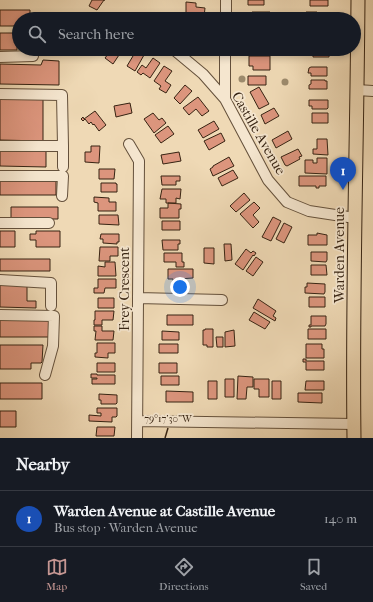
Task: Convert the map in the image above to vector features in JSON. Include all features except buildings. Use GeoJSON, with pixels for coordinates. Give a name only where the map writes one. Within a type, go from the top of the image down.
{"type":"FeatureCollection","features":[{"type":"Feature","properties":{"kind":"main road","name":"Warden Avenue"},"geometry":{"type":"LineString","coordinates":[[358,0],[358,12]]}},
{"type":"Feature","properties":{"kind":"main road","name":"Warden Avenue"},"geometry":{"type":"LineString","coordinates":[[354,438],[354,218],[357,56]]}},
{"type":"Feature","properties":{"kind":"street"},"geometry":{"type":"LineString","coordinates":[[226,0],[226,12]]}},
{"type":"Feature","properties":{"kind":"street"},"geometry":{"type":"LineString","coordinates":[[0,57],[33,56]]}},
{"type":"Feature","properties":{"kind":"street","name":"Castille Avenue"},"geometry":{"type":"LineString","coordinates":[[181,56],[203,74],[225,99],[268,180],[287,202],[309,211],[354,218]]}},
{"type":"Feature","properties":{"kind":"street"},"geometry":{"type":"LineString","coordinates":[[225,56],[225,99]]}},
{"type":"Feature","properties":{"kind":"street"},"geometry":{"type":"LineString","coordinates":[[357,90],[373,91]]}},
{"type":"Feature","properties":{"kind":"street"},"geometry":{"type":"LineString","coordinates":[[0,94],[62,95],[63,167]]}},
{"type":"Feature","properties":{"kind":"street","name":"Frey Crescent"},"geometry":{"type":"LineString","coordinates":[[129,144],[139,161],[137,438]]}},
{"type":"Feature","properties":{"kind":"street"},"geometry":{"type":"LineString","coordinates":[[0,146],[63,146]]}},
{"type":"Feature","properties":{"kind":"street"},"geometry":{"type":"LineString","coordinates":[[0,176],[63,176],[62,196]]}},
{"type":"Feature","properties":{"kind":"street"},"geometry":{"type":"LineString","coordinates":[[0,223],[49,223]]}},
{"type":"Feature","properties":{"kind":"street"},"geometry":{"type":"LineString","coordinates":[[0,280],[51,282],[51,306]]}},
{"type":"Feature","properties":{"kind":"street"},"geometry":{"type":"LineString","coordinates":[[138,298],[222,300]]}},
{"type":"Feature","properties":{"kind":"street"},"geometry":{"type":"LineString","coordinates":[[0,315],[54,316],[53,346],[45,376]]}},
{"type":"Feature","properties":{"kind":"street"},"geometry":{"type":"LineString","coordinates":[[138,420],[354,424]]}},
{"type":"Feature","properties":{"kind":"place","name":"Warden Avenue at Castille Avenue"},"geometry":{"type":"Point","coordinates":[343,190]}}]}
